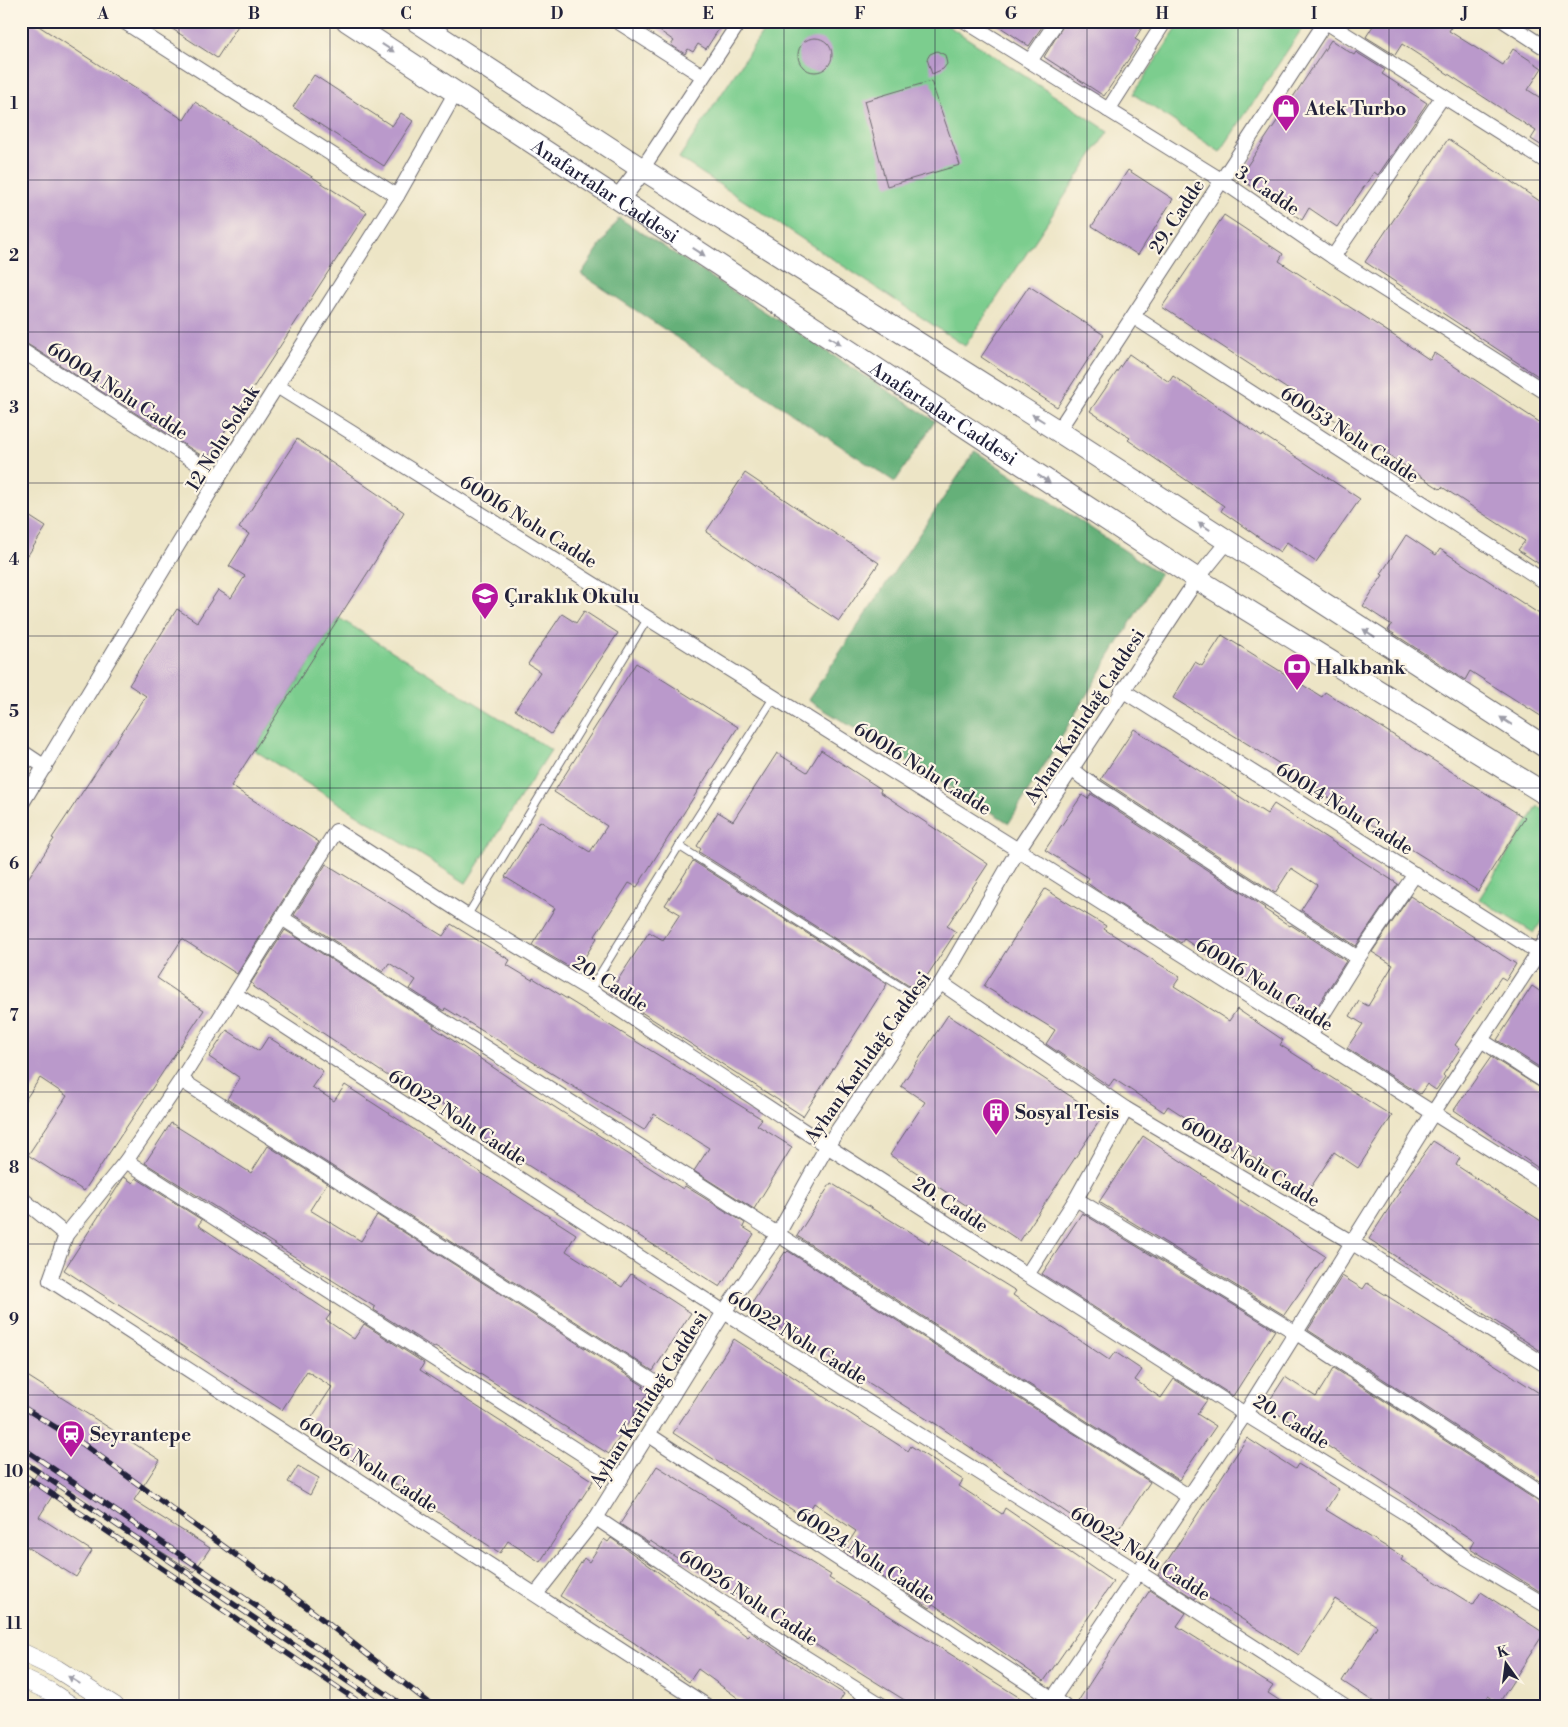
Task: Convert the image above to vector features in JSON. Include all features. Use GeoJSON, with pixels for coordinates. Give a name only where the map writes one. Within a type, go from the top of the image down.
{"type":"FeatureCollection","features":[{"type":"Feature","properties":{"kind":"main road","name":"Anafartalar Caddesi"},"geometry":{"type":"LineString","coordinates":[[347,21],[1196,579],[1547,795]]}},
{"type":"Feature","properties":{"kind":"main road","name":"Anafartalar Caddesi"},"geometry":{"type":"LineString","coordinates":[[416,21],[642,169],[1058,431],[1547,748]]}},
{"type":"Feature","properties":{"kind":"main road"},"geometry":{"type":"LineString","coordinates":[[619,199],[642,169]]}},
{"type":"Feature","properties":{"kind":"street"},"geometry":{"type":"LineString","coordinates":[[123,21],[396,196]]}},
{"type":"Feature","properties":{"kind":"street"},"geometry":{"type":"LineString","coordinates":[[617,21],[703,76]]}},
{"type":"Feature","properties":{"kind":"street"},"geometry":{"type":"LineString","coordinates":[[642,169],[740,21]]}},
{"type":"Feature","properties":{"kind":"street","name":"3. Cadde"},"geometry":{"type":"LineString","coordinates":[[965,21],[1221,180],[1333,257],[1547,393]]}},
{"type":"Feature","properties":{"kind":"street"},"geometry":{"type":"LineString","coordinates":[[1030,61],[1057,21]]}},
{"type":"Feature","properties":{"kind":"street"},"geometry":{"type":"LineString","coordinates":[[1108,110],[1165,21]]}},
{"type":"Feature","properties":{"kind":"street"},"geometry":{"type":"LineString","coordinates":[[1504,21],[1547,49]]}},
{"type":"Feature","properties":{"kind":"street"},"geometry":{"type":"LineString","coordinates":[[1326,22],[1547,162]]}},
{"type":"Feature","properties":{"kind":"street","name":"29. Cadde"},"geometry":{"type":"LineString","coordinates":[[1058,431],[1326,22]]}},
{"type":"Feature","properties":{"kind":"street","name":"12 Nolu Sokak"},"geometry":{"type":"LineString","coordinates":[[21,805],[219,477],[396,196],[456,92]]}},
{"type":"Feature","properties":{"kind":"street"},"geometry":{"type":"LineString","coordinates":[[1333,257],[1443,96]]}},
{"type":"Feature","properties":{"kind":"street","name":"60053 Nolu Cadde"},"geometry":{"type":"LineString","coordinates":[[1134,316],[1547,583]]}},
{"type":"Feature","properties":{"kind":"street","name":"60004 Nolu Cadde"},"geometry":{"type":"LineString","coordinates":[[21,350],[219,477]]}},
{"type":"Feature","properties":{"kind":"street","name":"60016 Nolu Cadde"},"geometry":{"type":"LineString","coordinates":[[277,386],[1018,850],[1547,1185]]}},
{"type":"Feature","properties":{"kind":"street","name":"Ayhan Karlıdağ Caddesi"},"geometry":{"type":"LineString","coordinates":[[536,1594],[596,1518],[724,1312],[778,1234],[827,1146],[925,1002],[942,983],[1018,850],[1196,579],[1228,541]]}},
{"type":"Feature","properties":{"kind":"street","name":"60014 Nolu Cadde"},"geometry":{"type":"LineString","coordinates":[[1122,690],[1543,955]]}},
{"type":"Feature","properties":{"kind":"street"},"geometry":{"type":"LineString","coordinates":[[21,751],[45,767]]}},
{"type":"Feature","properties":{"kind":"street"},"geometry":{"type":"LineString","coordinates":[[1072,769],[1358,958]]}},
{"type":"Feature","properties":{"kind":"street","name":"20. Cadde"},"geometry":{"type":"LineString","coordinates":[[282,918],[336,831],[467,916],[590,990],[1027,1275],[1245,1414],[1410,1516],[1462,1556],[1547,1606]]}},
{"type":"Feature","properties":{"kind":"street"},"geometry":{"type":"LineString","coordinates":[[1310,1035],[1358,958],[1415,874]]}},
{"type":"Feature","properties":{"kind":"street"},"geometry":{"type":"LineString","coordinates":[[21,1198],[66,1235],[126,1161],[181,1080],[282,918],[1188,1496]]}},
{"type":"Feature","properties":{"kind":"street"},"geometry":{"type":"LineString","coordinates":[[1055,1703],[1138,1572],[1245,1414],[1433,1113],[1481,1040],[1543,955],[1547,937]]}},
{"type":"Feature","properties":{"kind":"street","name":"60018 Nolu Cadde"},"geometry":{"type":"LineString","coordinates":[[942,983],[1126,1110],[1352,1242],[1547,1366]]}},
{"type":"Feature","properties":{"kind":"street","name":"60022 Nolu Cadde"},"geometry":{"type":"LineString","coordinates":[[235,994],[724,1312],[1138,1572],[1345,1706]]}},
{"type":"Feature","properties":{"kind":"street"},"geometry":{"type":"LineString","coordinates":[[1481,1040],[1547,1083]]}},
{"type":"Feature","properties":{"kind":"street"},"geometry":{"type":"LineString","coordinates":[[181,1080],[673,1394]]}},
{"type":"Feature","properties":{"kind":"street"},"geometry":{"type":"LineString","coordinates":[[1027,1275],[1076,1200],[1126,1110]]}},
{"type":"Feature","properties":{"kind":"street"},"geometry":{"type":"LineString","coordinates":[[126,1161],[621,1479]]}},
{"type":"Feature","properties":{"kind":"street"},"geometry":{"type":"LineString","coordinates":[[1076,1200],[1295,1332],[1547,1497]]}},
{"type":"Feature","properties":{"kind":"street","name":"60026 Nolu Cadde"},"geometry":{"type":"LineString","coordinates":[[66,1235],[50,1280],[707,1706]]}},
{"type":"Feature","properties":{"kind":"street","name":"60024 Nolu Cadde"},"geometry":{"type":"LineString","coordinates":[[649,1435],[1055,1703]]}},
{"type":"Feature","properties":{"kind":"street","name":"60026 Nolu Cadde"},"geometry":{"type":"LineString","coordinates":[[596,1518],[883,1706]]}},
{"type":"Feature","properties":{"kind":"street"},"geometry":{"type":"LineString","coordinates":[[21,1652],[57,1669],[115,1706]]}},
{"type":"Feature","properties":{"kind":"street"},"geometry":{"type":"LineString","coordinates":[[21,1678],[49,1691],[72,1706]]}},
{"type":"Feature","properties":{"kind":"lane"},"geometry":{"type":"LineString","coordinates":[[467,916],[648,618]]}},
{"type":"Feature","properties":{"kind":"lane"},"geometry":{"type":"LineString","coordinates":[[590,990],[774,697]]}},
{"type":"Feature","properties":{"kind":"lane"},"geometry":{"type":"LineString","coordinates":[[679,846],[925,1002]]}},
{"type":"Feature","properties":{"kind":"green space"},"geometry":{"type":"Polygon","coordinates":[[[770,21],[941,21],[1108,131],[965,346],[679,158],[770,21]]]}},
{"type":"Feature","properties":{"kind":"green space"},"geometry":{"type":"Polygon","coordinates":[[[1182,21],[1307,21],[1220,152],[1133,94],[1182,21]]]}},
{"type":"Feature","properties":{"kind":"green space"},"geometry":{"type":"Polygon","coordinates":[[[619,218],[935,421],[895,482],[581,274],[619,218]]]}},
{"type":"Feature","properties":{"kind":"green space"},"geometry":{"type":"Polygon","coordinates":[[[975,451],[1160,574],[1009,823],[808,700],[975,451]]]}},
{"type":"Feature","properties":{"kind":"green space"},"geometry":{"type":"Polygon","coordinates":[[[339,618],[551,750],[466,883],[254,750],[339,618]]]}},
{"type":"Feature","properties":{"kind":"green space"},"geometry":{"type":"Polygon","coordinates":[[[1538,806],[1547,811],[1547,913],[1534,933],[1479,899],[1538,806]]]}},
{"type":"Feature","properties":{"kind":"building"},"geometry":{"type":"Polygon","coordinates":[[[21,21],[31,21],[184,120],[195,102],[367,212],[207,459],[21,340],[21,21]]]}},
{"type":"Feature","properties":{"kind":"building"},"geometry":{"type":"Polygon","coordinates":[[[160,21],[241,21],[217,58],[160,21]]]}},
{"type":"Feature","properties":{"kind":"building"},"geometry":{"type":"Polygon","coordinates":[[[646,21],[724,21],[706,49],[698,44],[693,52],[688,49],[685,54],[671,45],[674,41],[646,21]]]}},
{"type":"Feature","properties":{"kind":"building"},"geometry":{"type":"Polygon","coordinates":[[[991,21],[1046,21],[1029,46],[991,21]]]}},
{"type":"Feature","properties":{"kind":"building"},"geometry":{"type":"Polygon","coordinates":[[[1066,21],[1146,21],[1135,39],[1140,42],[1104,96],[1044,57],[1066,21]]]}},
{"type":"Feature","properties":{"kind":"building"},"geometry":{"type":"Polygon","coordinates":[[[1376,21],[1455,21],[1449,31],[1503,65],[1513,49],[1542,68],[1528,90],[1547,102],[1547,149],[1531,139],[1536,131],[1402,44],[1395,55],[1366,37],[1376,21]]]}},
{"type":"Feature","properties":{"kind":"building"},"geometry":{"type":"Polygon","coordinates":[[[815,38],[827,43],[832,55],[827,67],[815,72],[803,67],[798,55],[803,43],[815,38]]]}},
{"type":"Feature","properties":{"kind":"building"},"geometry":{"type":"Polygon","coordinates":[[[1331,40],[1354,55],[1356,52],[1385,70],[1382,74],[1427,103],[1378,175],[1374,172],[1337,227],[1309,208],[1302,220],[1239,178],[1331,40]]]}},
{"type":"Feature","properties":{"kind":"building"},"geometry":{"type":"Polygon","coordinates":[[[937,51],[945,55],[947,64],[943,69],[932,74],[927,59],[930,54],[937,51]]]}},
{"type":"Feature","properties":{"kind":"building"},"geometry":{"type":"Polygon","coordinates":[[[314,75],[392,126],[401,113],[413,121],[384,166],[293,107],[314,75]]]}},
{"type":"Feature","properties":{"kind":"building"},"geometry":{"type":"Polygon","coordinates":[[[931,81],[960,165],[887,186],[864,101],[931,81]]]}},
{"type":"Feature","properties":{"kind":"building"},"geometry":{"type":"Polygon","coordinates":[[[1448,139],[1547,206],[1547,382],[1365,262],[1448,139]]]}},
{"type":"Feature","properties":{"kind":"building"},"geometry":{"type":"Polygon","coordinates":[[[1128,170],[1173,199],[1138,255],[1092,226],[1128,170]]]}},
{"type":"Feature","properties":{"kind":"building"},"geometry":{"type":"Polygon","coordinates":[[[1224,215],[1283,254],[1279,261],[1430,360],[1434,353],[1547,427],[1547,569],[1518,550],[1525,541],[1442,487],[1440,489],[1162,307],[1224,215]]]}},
{"type":"Feature","properties":{"kind":"building"},"geometry":{"type":"Polygon","coordinates":[[[1029,286],[1104,335],[1057,407],[981,357],[1029,286]]]}},
{"type":"Feature","properties":{"kind":"building"},"geometry":{"type":"Polygon","coordinates":[[[1129,354],[1169,382],[1173,376],[1262,437],[1263,435],[1360,499],[1316,562],[1287,542],[1280,552],[1221,511],[1224,506],[1128,440],[1130,438],[1090,411],[1129,354]]]}},
{"type":"Feature","properties":{"kind":"building"},"geometry":{"type":"Polygon","coordinates":[[[297,439],[404,512],[381,552],[231,786],[319,842],[237,974],[182,939],[157,978],[204,1010],[84,1191],[28,1155],[67,1096],[40,1078],[21,1106],[21,889],[54,839],[52,838],[146,696],[129,685],[177,609],[197,622],[218,590],[231,598],[245,576],[229,566],[249,534],[239,528],[297,439]]]}},
{"type":"Feature","properties":{"kind":"building"},"geometry":{"type":"Polygon","coordinates":[[[745,473],[879,563],[839,621],[706,532],[745,473]]]}},
{"type":"Feature","properties":{"kind":"building"},"geometry":{"type":"Polygon","coordinates":[[[21,511],[46,527],[21,566],[21,511]]]}},
{"type":"Feature","properties":{"kind":"building"},"geometry":{"type":"Polygon","coordinates":[[[1406,535],[1436,555],[1440,549],[1547,619],[1547,720],[1470,671],[1465,680],[1388,630],[1392,625],[1363,606],[1406,535]]]}},
{"type":"Feature","properties":{"kind":"building"},"geometry":{"type":"Polygon","coordinates":[[[584,611],[618,633],[551,734],[515,710],[540,672],[528,664],[562,614],[576,623],[584,611]]]}},
{"type":"Feature","properties":{"kind":"building"},"geometry":{"type":"Polygon","coordinates":[[[1222,635],[1322,697],[1325,692],[1525,818],[1478,891],[1173,698],[1195,662],[1202,666],[1222,635]]]}},
{"type":"Feature","properties":{"kind":"building"},"geometry":{"type":"Polygon","coordinates":[[[636,663],[738,727],[637,887],[629,883],[595,936],[597,938],[576,971],[532,945],[555,908],[505,877],[540,821],[590,852],[607,826],[554,792],[636,663]]]}},
{"type":"Feature","properties":{"kind":"building"},"geometry":{"type":"Polygon","coordinates":[[[1134,729],[1267,814],[1274,804],[1398,884],[1356,946],[1301,910],[1317,885],[1291,868],[1275,893],[1101,779],[1134,729]]]}},
{"type":"Feature","properties":{"kind":"building"},"geometry":{"type":"Polygon","coordinates":[[[821,750],[881,789],[880,792],[988,864],[947,926],[956,932],[917,991],[699,852],[701,849],[697,846],[718,812],[733,821],[777,753],[807,772],[821,750]]]}},
{"type":"Feature","properties":{"kind":"building"},"geometry":{"type":"Polygon","coordinates":[[[1091,794],[1346,961],[1308,1021],[1184,939],[1181,943],[1097,890],[1086,882],[1089,878],[1045,850],[1082,795],[1088,799],[1091,794]]]}},
{"type":"Feature","properties":{"kind":"building"},"geometry":{"type":"Polygon","coordinates":[[[693,861],[887,984],[803,1116],[610,992],[649,932],[663,940],[680,914],[665,905],[693,861]]]}},
{"type":"Feature","properties":{"kind":"building"},"geometry":{"type":"Polygon","coordinates":[[[326,864],[443,936],[451,924],[510,960],[507,965],[532,980],[533,978],[762,1119],[757,1125],[792,1147],[754,1209],[694,1171],[709,1148],[654,1114],[644,1130],[445,1008],[444,1011],[410,989],[416,980],[389,963],[383,972],[294,915],[326,864]]]}},
{"type":"Feature","properties":{"kind":"building"},"geometry":{"type":"Polygon","coordinates":[[[1045,889],[1106,926],[1104,929],[1180,977],[1174,986],[1229,1021],[1237,1009],[1283,1040],[1280,1045],[1392,1116],[1358,1168],[1334,1152],[1307,1193],[1237,1147],[1235,1150],[1168,1106],[1164,1112],[1114,1079],[1109,1086],[1046,1044],[1055,1030],[984,986],[1045,889]]]}},
{"type":"Feature","properties":{"kind":"building"},"geometry":{"type":"Polygon","coordinates":[[[1410,896],[1516,964],[1506,980],[1501,977],[1455,1045],[1460,1049],[1443,1075],[1445,1077],[1436,1090],[1427,1084],[1420,1094],[1347,1048],[1363,1024],[1350,1016],[1359,1001],[1368,1006],[1393,965],[1372,952],[1410,896]]]}},
{"type":"Feature","properties":{"kind":"building"},"geometry":{"type":"Polygon","coordinates":[[[285,930],[434,1025],[433,1027],[509,1078],[683,1189],[685,1186],[745,1223],[743,1227],[754,1234],[720,1287],[480,1135],[483,1130],[395,1072],[391,1078],[253,987],[254,985],[251,983],[285,930]]]}},
{"type":"Feature","properties":{"kind":"building"},"geometry":{"type":"Polygon","coordinates":[[[1532,986],[1547,996],[1547,1072],[1497,1040],[1532,986]]]}},
{"type":"Feature","properties":{"kind":"building","name":"Sosyal Tesis"},"geometry":{"type":"Polygon","coordinates":[[[948,1015],[1102,1117],[1020,1241],[890,1155],[925,1102],[901,1086],[948,1015]]]}},
{"type":"Feature","properties":{"kind":"building"},"geometry":{"type":"Polygon","coordinates":[[[227,1030],[259,1051],[268,1037],[323,1071],[312,1087],[334,1101],[345,1085],[576,1234],[566,1251],[622,1287],[631,1274],[691,1313],[653,1371],[227,1099],[240,1078],[209,1057],[227,1030]]]}},
{"type":"Feature","properties":{"kind":"building"},"geometry":{"type":"Polygon","coordinates":[[[1491,1057],[1547,1092],[1547,1174],[1454,1110],[1491,1057]]]}},
{"type":"Feature","properties":{"kind":"building"},"geometry":{"type":"Polygon","coordinates":[[[171,1123],[251,1173],[268,1146],[327,1183],[310,1210],[361,1241],[377,1215],[644,1386],[642,1388],[648,1392],[609,1454],[435,1346],[434,1348],[374,1310],[375,1307],[145,1163],[171,1123]]]}},
{"type":"Feature","properties":{"kind":"building"},"geometry":{"type":"Polygon","coordinates":[[[1143,1136],[1325,1256],[1284,1315],[1099,1202],[1143,1136]]]}},
{"type":"Feature","properties":{"kind":"building"},"geometry":{"type":"Polygon","coordinates":[[[1433,1141],[1460,1158],[1456,1165],[1547,1225],[1547,1355],[1369,1239],[1400,1191],[1398,1190],[1433,1141]]]}},
{"type":"Feature","properties":{"kind":"building"},"geometry":{"type":"Polygon","coordinates":[[[124,1177],[133,1183],[136,1178],[202,1220],[198,1225],[331,1313],[326,1320],[354,1339],[364,1324],[424,1363],[420,1370],[593,1481],[540,1562],[508,1541],[500,1553],[395,1484],[394,1486],[304,1429],[332,1387],[307,1371],[282,1410],[64,1270],[124,1177]]]}},
{"type":"Feature","properties":{"kind":"building"},"geometry":{"type":"Polygon","coordinates":[[[831,1183],[929,1244],[932,1239],[1016,1291],[1013,1295],[1109,1360],[1115,1352],[1142,1370],[1135,1380],[1161,1398],[1174,1379],[1207,1400],[1197,1414],[1216,1426],[1179,1480],[797,1236],[831,1183]]]}},
{"type":"Feature","properties":{"kind":"building"},"geometry":{"type":"Polygon","coordinates":[[[1082,1213],[1275,1330],[1233,1396],[1042,1274],[1082,1213]]]}},
{"type":"Feature","properties":{"kind":"building"},"geometry":{"type":"Polygon","coordinates":[[[788,1251],[1150,1482],[1110,1542],[933,1422],[749,1308],[785,1252],[788,1251]]]}},
{"type":"Feature","properties":{"kind":"building"},"geometry":{"type":"Polygon","coordinates":[[[1342,1276],[1363,1289],[1367,1283],[1547,1398],[1547,1486],[1308,1330],[1342,1276]]]}},
{"type":"Feature","properties":{"kind":"building"},"geometry":{"type":"Polygon","coordinates":[[[734,1339],[908,1451],[911,1446],[963,1480],[959,1486],[1002,1514],[1005,1508],[1113,1582],[1044,1681],[933,1604],[930,1608],[843,1551],[856,1531],[814,1503],[805,1518],[673,1433],[734,1339]]]}},
{"type":"Feature","properties":{"kind":"building"},"geometry":{"type":"Polygon","coordinates":[[[1334,1368],[1547,1506],[1547,1596],[1470,1548],[1474,1541],[1266,1406],[1285,1377],[1316,1397],[1334,1368]]]}},
{"type":"Feature","properties":{"kind":"building","name":"Seyrantepe"},"geometry":{"type":"Polygon","coordinates":[[[21,1372],[160,1460],[134,1500],[210,1548],[194,1572],[58,1487],[39,1517],[92,1551],[76,1577],[21,1543],[21,1499],[38,1472],[21,1461],[21,1372]]]}},
{"type":"Feature","properties":{"kind":"building"},"geometry":{"type":"Polygon","coordinates":[[[1247,1438],[1295,1469],[1298,1464],[1339,1489],[1326,1510],[1403,1557],[1401,1560],[1473,1605],[1481,1592],[1544,1633],[1499,1703],[1488,1696],[1482,1706],[1380,1706],[1342,1681],[1377,1626],[1335,1599],[1299,1655],[1199,1592],[1195,1599],[1158,1575],[1247,1438]]]}},
{"type":"Feature","properties":{"kind":"building"},"geometry":{"type":"Polygon","coordinates":[[[298,1466],[319,1478],[310,1495],[288,1482],[298,1466]]]}},
{"type":"Feature","properties":{"kind":"building"},"geometry":{"type":"Polygon","coordinates":[[[657,1466],[831,1575],[829,1578],[1033,1706],[914,1706],[650,1541],[649,1543],[620,1524],[657,1466]]]}},
{"type":"Feature","properties":{"kind":"building"},"geometry":{"type":"Polygon","coordinates":[[[611,1538],[748,1637],[752,1633],[844,1694],[837,1706],[749,1706],[698,1669],[689,1682],[633,1642],[560,1596],[584,1558],[589,1562],[604,1539],[608,1542],[611,1538]]]}},
{"type":"Feature","properties":{"kind":"building"},"geometry":{"type":"Polygon","coordinates":[[[1150,1590],[1186,1613],[1177,1626],[1273,1686],[1268,1693],[1288,1706],[1075,1706],[1150,1590]]]}},
{"type":"Feature","properties":{"kind":"railway"},"geometry":{"type":"LineString","coordinates":[[21,1406],[83,1444],[299,1601],[433,1706]]}},
{"type":"Feature","properties":{"kind":"railway"},"geometry":{"type":"LineString","coordinates":[[21,1447],[404,1706]]}},
{"type":"Feature","properties":{"kind":"railway"},"geometry":{"type":"LineString","coordinates":[[21,1460],[384,1706]]}},
{"type":"Feature","properties":{"kind":"railway"},"geometry":{"type":"LineString","coordinates":[[21,1473],[365,1706]]}},
{"type":"Feature","properties":{"kind":"place","name":"Atek Turbo"},"geometry":{"type":"Point","coordinates":[1286,132]}},
{"type":"Feature","properties":{"kind":"place","name":"Çıraklık Okulu"},"geometry":{"type":"Point","coordinates":[485,620]}},
{"type":"Feature","properties":{"kind":"place","name":"Halkbank"},"geometry":{"type":"Point","coordinates":[1297,691]}},
{"type":"Feature","properties":{"kind":"place","name":"Sosyal Tesis"},"geometry":{"type":"Point","coordinates":[996,1136]}},
{"type":"Feature","properties":{"kind":"place","name":"Seyrantepe"},"geometry":{"type":"Point","coordinates":[71,1458]}}]}
